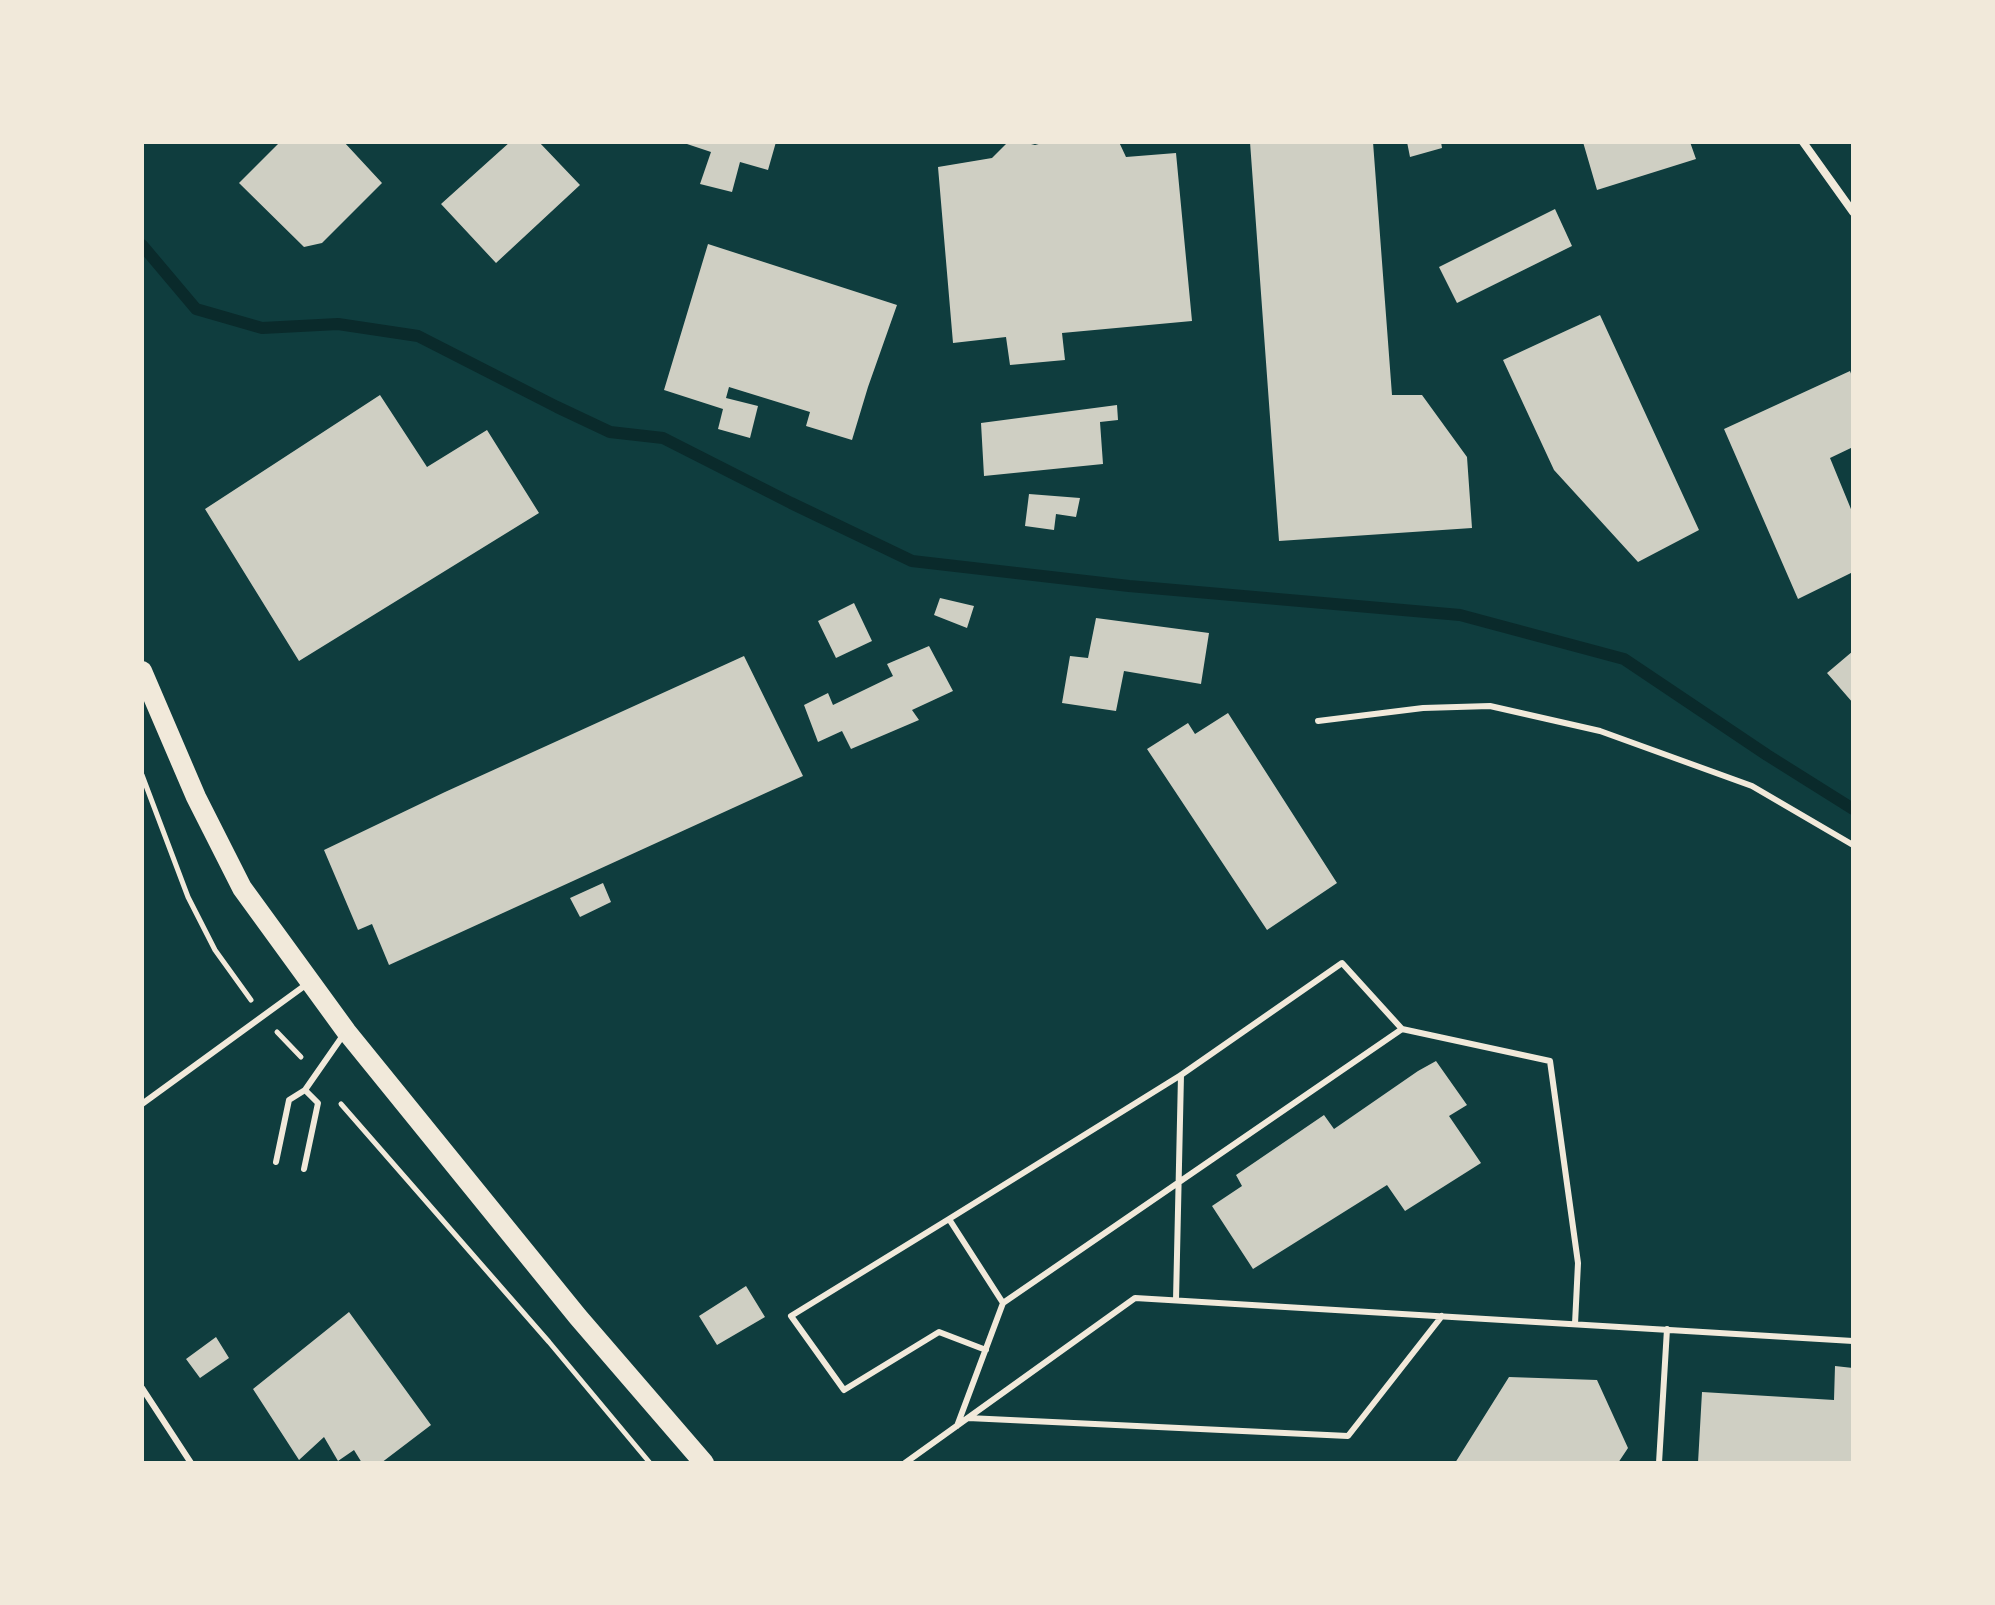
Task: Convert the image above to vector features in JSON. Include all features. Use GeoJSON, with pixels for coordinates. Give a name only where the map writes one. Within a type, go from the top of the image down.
{"type":"FeatureCollection","features":[{"type":"Feature","properties":{"kind":"main road"},"geometry":{"type":"LineString","coordinates":[[142,671],[196,797],[242,888],[346,1031],[568,1305],[704,1463]]}},
{"type":"Feature","properties":{"kind":"street"},"geometry":{"type":"LineString","coordinates":[[1803,142],[1853,212]]}},
{"type":"Feature","properties":{"kind":"lane"},"geometry":{"type":"LineString","coordinates":[[1318,721],[1423,708],[1490,706],[1600,731],[1752,786],[1853,845]]}},
{"type":"Feature","properties":{"kind":"lane"},"geometry":{"type":"LineString","coordinates":[[986,1350],[939,1332],[844,1390],[791,1316],[1181,1075],[1342,963],[1402,1029],[1550,1061],[1578,1263],[1575,1324]]}},
{"type":"Feature","properties":{"kind":"lane"},"geometry":{"type":"LineString","coordinates":[[142,1104],[310,982]]}},
{"type":"Feature","properties":{"kind":"lane"},"geometry":{"type":"LineString","coordinates":[[957,1426],[1003,1303],[1402,1029]]}},
{"type":"Feature","properties":{"kind":"lane"},"geometry":{"type":"LineString","coordinates":[[276,1162],[289,1100],[305,1090],[346,1031]]}},
{"type":"Feature","properties":{"kind":"lane"},"geometry":{"type":"LineString","coordinates":[[1176,1300],[1181,1075]]}},
{"type":"Feature","properties":{"kind":"lane"},"geometry":{"type":"LineString","coordinates":[[304,1169],[318,1103],[305,1090]]}},
{"type":"Feature","properties":{"kind":"lane"},"geometry":{"type":"LineString","coordinates":[[949,1219],[1003,1303]]}},
{"type":"Feature","properties":{"kind":"lane"},"geometry":{"type":"LineString","coordinates":[[905,1463],[1135,1298],[1853,1341]]}},
{"type":"Feature","properties":{"kind":"lane"},"geometry":{"type":"LineString","coordinates":[[968,1418],[1348,1436],[1442,1316]]}},
{"type":"Feature","properties":{"kind":"lane"},"geometry":{"type":"LineString","coordinates":[[1659,1463],[1667,1329]]}},
{"type":"Feature","properties":{"kind":"lane"},"geometry":{"type":"LineString","coordinates":[[142,1388],[191,1463]]}},
{"type":"Feature","properties":{"kind":"path"},"geometry":{"type":"LineString","coordinates":[[549,1342],[650,1463]]}},
{"type":"Feature","properties":{"kind":"building"},"geometry":{"type":"Polygon","coordinates":[[[280,142],[344,142],[382,183],[322,243],[304,247],[239,183],[280,142]]]}},
{"type":"Feature","properties":{"kind":"building"},"geometry":{"type":"Polygon","coordinates":[[[510,142],[539,142],[580,185],[496,263],[441,204],[510,142]]]}},
{"type":"Feature","properties":{"kind":"building"},"geometry":{"type":"Polygon","coordinates":[[[681,142],[776,142],[768,170],[740,162],[732,192],[700,184],[711,152],[681,142]]]}},
{"type":"Feature","properties":{"kind":"building"},"geometry":{"type":"Polygon","coordinates":[[[1008,142],[1035,145],[1046,142],[1119,142],[1126,157],[1176,153],[1192,321],[1062,333],[1065,360],[1010,365],[1006,337],[953,343],[938,167],[992,158],[1008,142]]]}},
{"type":"Feature","properties":{"kind":"building"},"geometry":{"type":"Polygon","coordinates":[[[1250,142],[1373,142],[1392,395],[1422,395],[1467,457],[1472,528],[1279,541],[1250,142]]]}},
{"type":"Feature","properties":{"kind":"building"},"geometry":{"type":"Polygon","coordinates":[[[1407,142],[1441,142],[1442,148],[1410,157],[1407,142]]]}},
{"type":"Feature","properties":{"kind":"building"},"geometry":{"type":"Polygon","coordinates":[[[1583,142],[1690,142],[1696,159],[1597,190],[1583,142]]]}},
{"type":"Feature","properties":{"kind":"building"},"geometry":{"type":"Polygon","coordinates":[[[1555,209],[1572,246],[1457,303],[1439,267],[1555,209]]]}},
{"type":"Feature","properties":{"kind":"building"},"geometry":{"type":"Polygon","coordinates":[[[708,244],[897,305],[852,440],[806,426],[810,412],[729,387],[726,398],[758,406],[750,438],[718,429],[723,409],[664,390],[708,244]]]}},
{"type":"Feature","properties":{"kind":"building"},"geometry":{"type":"Polygon","coordinates":[[[1600,315],[1699,530],[1638,562],[1554,470],[1503,360],[1600,315]]]}},
{"type":"Feature","properties":{"kind":"building"},"geometry":{"type":"Polygon","coordinates":[[[1850,371],[1853,379],[1853,447],[1830,458],[1853,514],[1853,572],[1798,599],[1724,429],[1850,371]]]}},
{"type":"Feature","properties":{"kind":"building"},"geometry":{"type":"Polygon","coordinates":[[[380,395],[427,467],[487,430],[539,513],[299,661],[205,509],[380,395]]]}},
{"type":"Feature","properties":{"kind":"building"},"geometry":{"type":"Polygon","coordinates":[[[1117,405],[1118,420],[1100,422],[1103,464],[984,476],[981,423],[1117,405]]]}},
{"type":"Feature","properties":{"kind":"building"},"geometry":{"type":"Polygon","coordinates":[[[1029,494],[1080,498],[1076,517],[1056,514],[1054,530],[1025,526],[1029,494]]]}},
{"type":"Feature","properties":{"kind":"building"},"geometry":{"type":"Polygon","coordinates":[[[940,598],[974,606],[967,628],[934,615],[940,598]]]}},
{"type":"Feature","properties":{"kind":"building"},"geometry":{"type":"Polygon","coordinates":[[[854,603],[872,641],[836,658],[818,621],[854,603]]]}},
{"type":"Feature","properties":{"kind":"building"},"geometry":{"type":"Polygon","coordinates":[[[1096,618],[1209,633],[1201,684],[1124,671],[1116,711],[1062,703],[1070,656],[1088,658],[1096,618]]]}},
{"type":"Feature","properties":{"kind":"building"},"geometry":{"type":"Polygon","coordinates":[[[929,646],[953,691],[912,710],[919,720],[851,749],[842,731],[818,742],[804,705],[828,693],[833,705],[893,676],[887,664],[929,646]]]}},
{"type":"Feature","properties":{"kind":"building"},"geometry":{"type":"Polygon","coordinates":[[[1853,651],[1853,703],[1827,673],[1853,651]]]}},
{"type":"Feature","properties":{"kind":"building"},"geometry":{"type":"Polygon","coordinates":[[[744,656],[803,776],[389,965],[372,924],[358,930],[324,850],[744,656]]]}},
{"type":"Feature","properties":{"kind":"building"},"geometry":{"type":"Polygon","coordinates":[[[1228,713],[1337,883],[1267,930],[1147,749],[1188,723],[1195,734],[1228,713]]]}},
{"type":"Feature","properties":{"kind":"building"},"geometry":{"type":"Polygon","coordinates":[[[603,883],[611,902],[580,917],[570,898],[603,883]]]}},
{"type":"Feature","properties":{"kind":"building"},"geometry":{"type":"Polygon","coordinates":[[[1436,1061],[1467,1105],[1449,1116],[1481,1163],[1405,1211],[1387,1185],[1253,1269],[1212,1206],[1242,1186],[1236,1175],[1324,1115],[1334,1129],[1436,1061]]]}},
{"type":"Feature","properties":{"kind":"building"},"geometry":{"type":"Polygon","coordinates":[[[746,1286],[765,1317],[717,1345],[699,1316],[746,1286]]]}},
{"type":"Feature","properties":{"kind":"building"},"geometry":{"type":"Polygon","coordinates":[[[349,1312],[431,1425],[381,1463],[362,1463],[354,1450],[338,1461],[324,1437],[299,1460],[253,1389],[349,1312]]]}},
{"type":"Feature","properties":{"kind":"building"},"geometry":{"type":"Polygon","coordinates":[[[216,1337],[229,1358],[200,1378],[186,1359],[216,1337]]]}},
{"type":"Feature","properties":{"kind":"building"},"geometry":{"type":"Polygon","coordinates":[[[1835,1366],[1853,1368],[1853,1463],[1698,1463],[1702,1392],[1834,1400],[1835,1366]]]}},
{"type":"Feature","properties":{"kind":"building"},"geometry":{"type":"Polygon","coordinates":[[[1509,1377],[1597,1380],[1628,1448],[1618,1463],[1455,1463],[1509,1377]]]}},
{"type":"Feature","properties":{"kind":"waterway"},"geometry":{"type":"LineString","coordinates":[[142,245],[196,309],[262,328],[338,324],[418,336],[610,432],[663,438],[912,561],[1129,586],[1460,615],[1624,659],[1853,809]]}}]}
